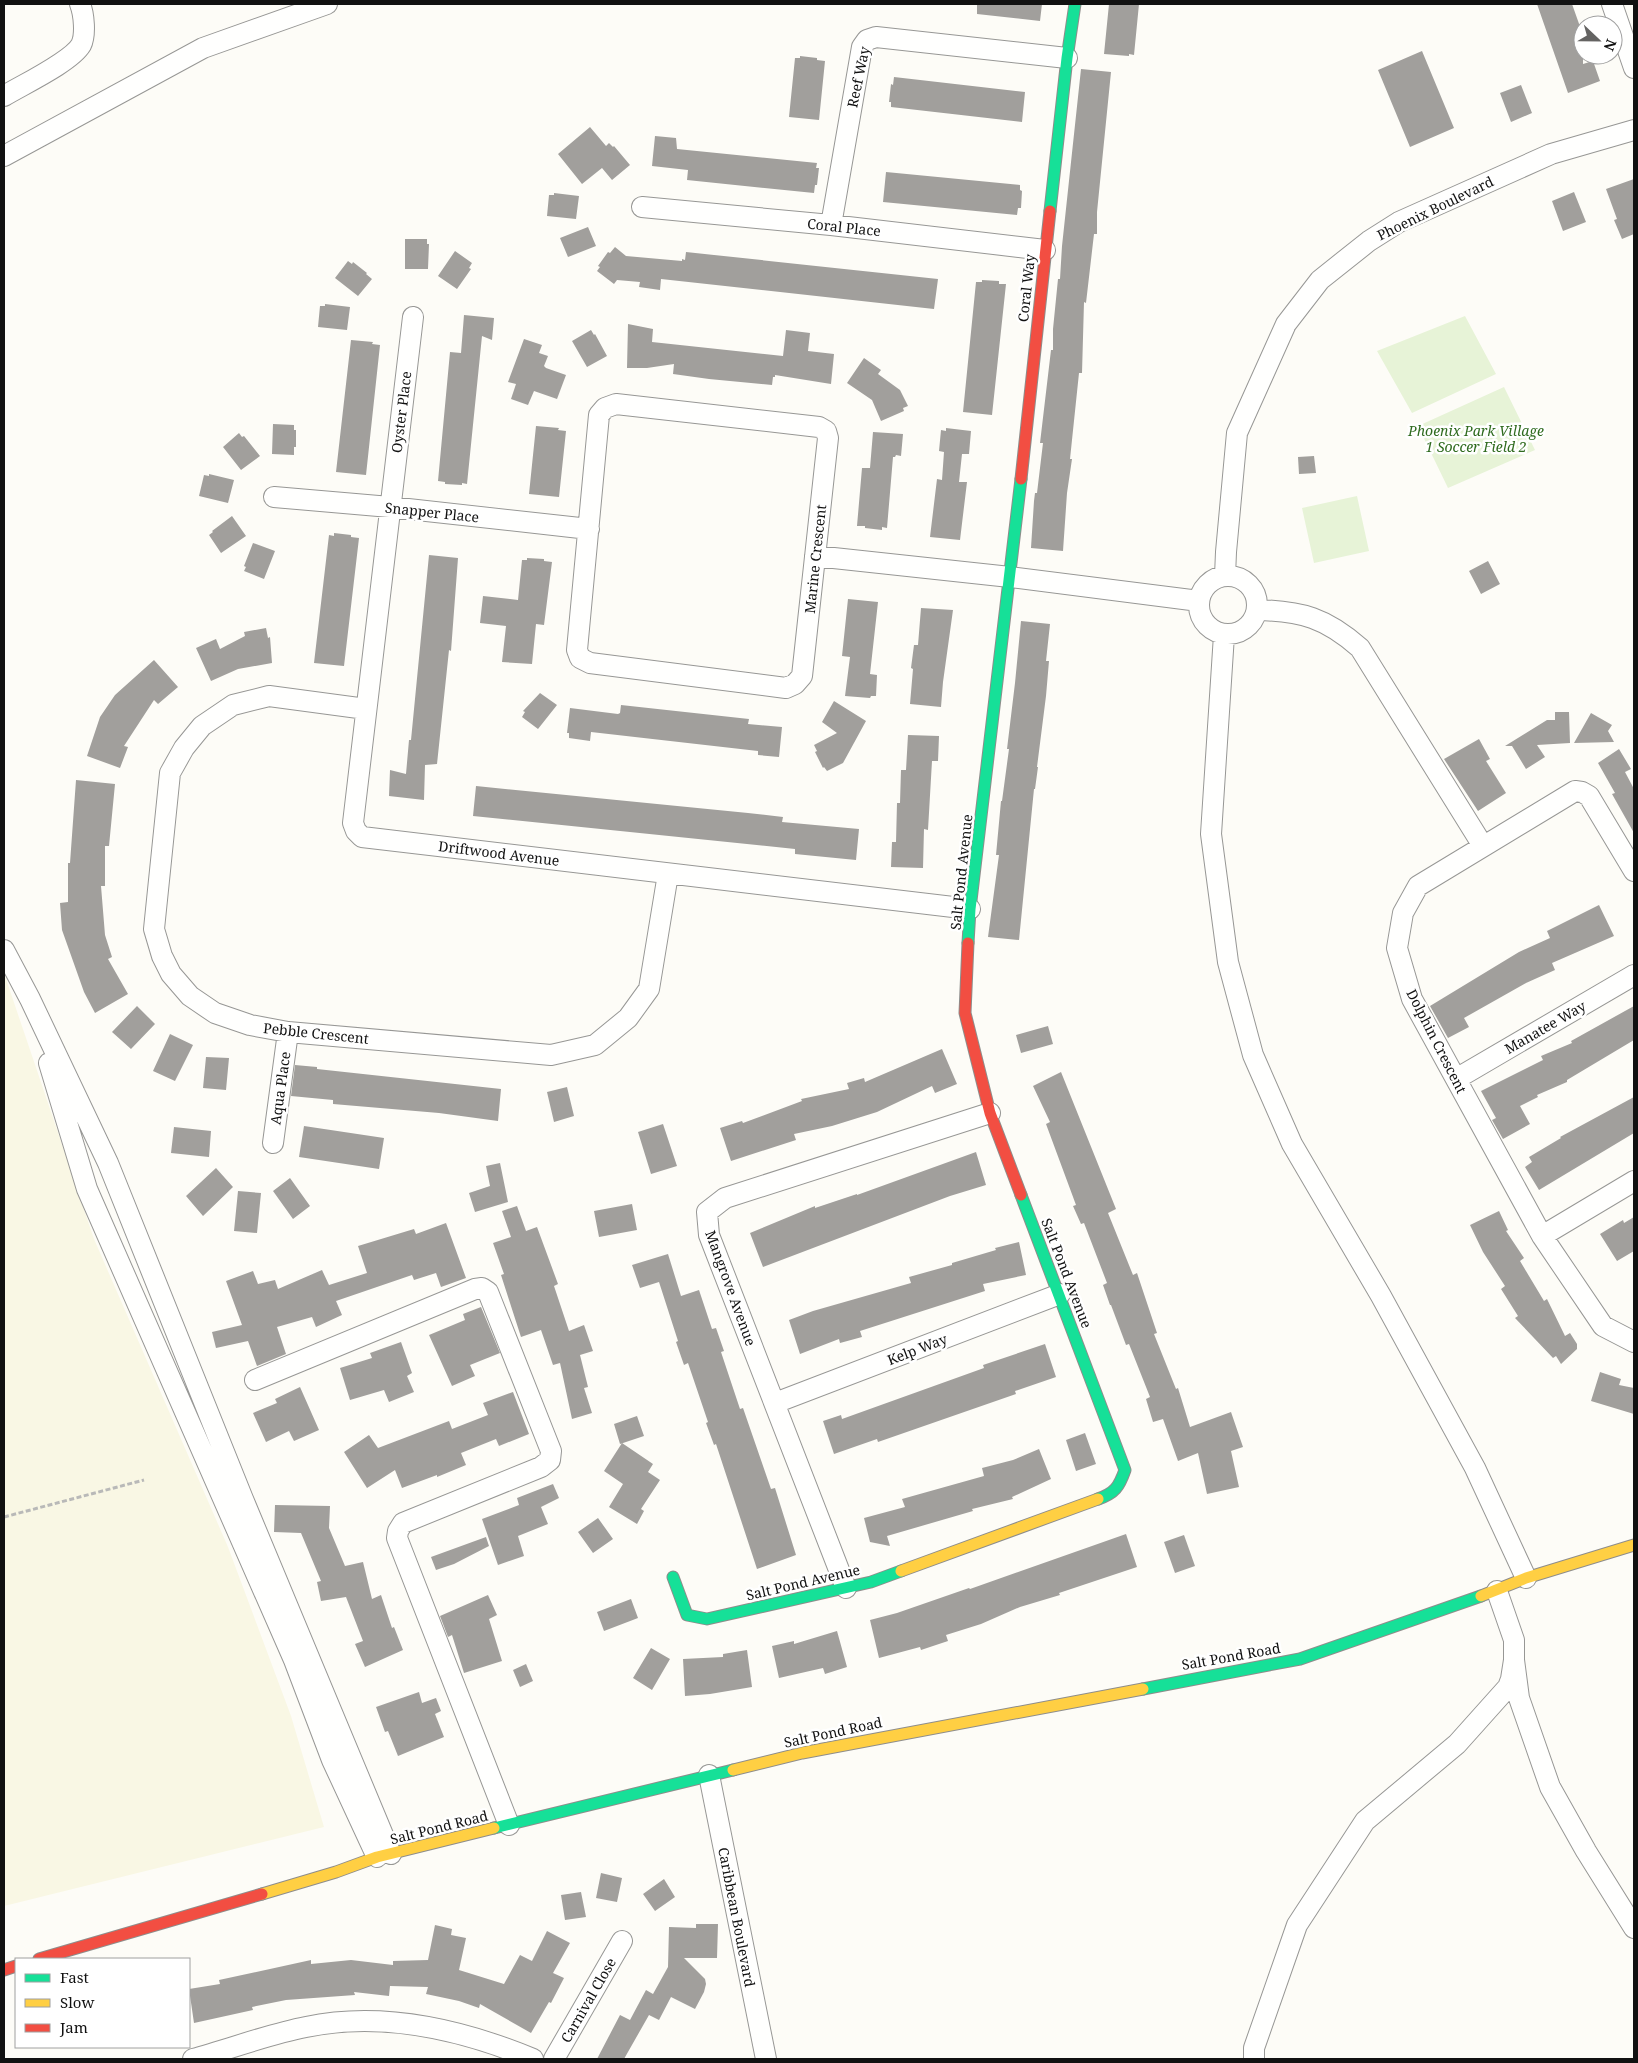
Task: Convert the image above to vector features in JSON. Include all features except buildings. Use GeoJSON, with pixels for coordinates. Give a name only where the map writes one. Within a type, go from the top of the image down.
{"type":"FeatureCollection","features":[{"type":"Feature","properties":{"kind":"street"},"geometry":{"type":"LineString","coordinates":[[4,96],[61,64],[81,45],[84,15],[80,4]]}},
{"type":"Feature","properties":{"kind":"street"},"geometry":{"type":"LineString","coordinates":[[4,156],[203,48],[327,4]]}},
{"type":"Feature","properties":{"kind":"street","name":"Coral Way"},"geometry":{"type":"LineString","coordinates":[[1010,577],[1067,58],[1076,4]]}},
{"type":"Feature","properties":{"kind":"street"},"geometry":{"type":"LineString","coordinates":[[1612,4],[1634,68]]}},
{"type":"Feature","properties":{"kind":"street","name":"Reef Way"},"geometry":{"type":"LineString","coordinates":[[831,225],[862,47],[866,40],[876,37],[1067,58]]}},
{"type":"Feature","properties":{"kind":"street","name":"Phoenix Boulevard"},"geometry":{"type":"LineString","coordinates":[[1225,576],[1236,433],[1286,324],[1320,280],[1369,241],[1399,222],[1551,154],[1634,130]]}},
{"type":"Feature","properties":{"kind":"street","name":"Coral Place"},"geometry":{"type":"LineString","coordinates":[[642,208],[831,225],[1045,250]]}},
{"type":"Feature","properties":{"kind":"street","name":"Oyster Place"},"geometry":{"type":"LineString","coordinates":[[390,507],[413,317]]}},
{"type":"Feature","properties":{"kind":"street","name":"Marine Crescent"},"geometry":{"type":"LineString","coordinates":[[616,404],[819,427],[826,431],[828,438],[802,676],[795,684],[786,688],[590,663],[580,658],[577,650],[588,529],[599,415],[605,408],[616,404]]}},
{"type":"Feature","properties":{"kind":"street","name":"Snapper Place"},"geometry":{"type":"LineString","coordinates":[[274,497],[390,507],[588,529]]}},
{"type":"Feature","properties":{"kind":"street","name":"Driftwood Avenue"},"geometry":{"type":"LineString","coordinates":[[390,507],[353,823],[356,831],[362,837],[970,909]]}},
{"type":"Feature","properties":{"kind":"street"},"geometry":{"type":"LineString","coordinates":[[815,556],[1010,577],[1199,601]]}},
{"type":"Feature","properties":{"kind":"street"},"geometry":{"type":"LineString","coordinates":[[1225,576],[1243,579],[1249,585],[1257,601],[1257,610],[1249,626],[1233,634],[1224,634],[1216,632],[1204,623],[1200,616],[1199,601],[1201,593],[1211,581],[1225,576]]}},
{"type":"Feature","properties":{"kind":"street","name":"Salt Pond Avenue"},"geometry":{"type":"LineString","coordinates":[[673,1577],[687,1616],[707,1619],[846,1588],[871,1582],[1110,1495],[1120,1484],[1125,1470],[990,1113],[965,1013],[970,909],[1010,577]]}},
{"type":"Feature","properties":{"kind":"street"},"geometry":{"type":"LineString","coordinates":[[1257,610],[1280,610],[1311,617],[1340,631],[1360,648],[1483,846]]}},
{"type":"Feature","properties":{"kind":"street"},"geometry":{"type":"LineString","coordinates":[[1224,634],[1211,834],[1228,962],[1253,1056],[1292,1144],[1382,1296],[1470,1459],[1526,1578]]}},
{"type":"Feature","properties":{"kind":"street","name":"Pebble Crescent"},"geometry":{"type":"LineString","coordinates":[[366,709],[269,696],[233,705],[202,726],[184,748],[170,773],[154,929],[162,956],[172,974],[190,996],[214,1013],[250,1025],[288,1032],[551,1055],[595,1046],[628,1018],[649,989],[668,874]]}},
{"type":"Feature","properties":{"kind":"street","name":"Dolphin Crescent"},"geometry":{"type":"LineString","coordinates":[[1634,871],[1589,796],[1582,792],[1574,791],[1418,886],[1403,913],[1397,948],[1412,1000],[1542,1236],[1604,1326],[1634,1342]]}},
{"type":"Feature","properties":{"kind":"street"},"geometry":{"type":"LineString","coordinates":[[4,950],[30,998],[108,1163],[384,1855]]}},
{"type":"Feature","properties":{"kind":"street","name":"Manatee Way"},"geometry":{"type":"LineString","coordinates":[[1456,1078],[1634,975]]}},
{"type":"Feature","properties":{"kind":"street"},"geometry":{"type":"LineString","coordinates":[[30,998],[87,1189],[294,1660],[332,1760],[384,1855]]}},
{"type":"Feature","properties":{"kind":"street","name":"Aqua Place"},"geometry":{"type":"LineString","coordinates":[[272,1143],[288,1032]]}},
{"type":"Feature","properties":{"kind":"street","name":"Mangrove Avenue"},"geometry":{"type":"LineString","coordinates":[[846,1588],[709,1235],[707,1212],[725,1198],[990,1113]]}},
{"type":"Feature","properties":{"kind":"street"},"geometry":{"type":"LineString","coordinates":[[1542,1236],[1634,1182]]}},
{"type":"Feature","properties":{"kind":"street"},"geometry":{"type":"LineString","coordinates":[[255,1380],[474,1289],[482,1288],[488,1292],[551,1451],[550,1460],[541,1467],[403,1523],[398,1531],[397,1538],[509,1825]]}},
{"type":"Feature","properties":{"kind":"street","name":"Kelp Way"},"geometry":{"type":"LineString","coordinates":[[775,1403],[1060,1294]]}},
{"type":"Feature","properties":{"kind":"street","name":"Salt Pond Road"},"geometry":{"type":"LineString","coordinates":[[42,1958],[336,1872],[384,1855],[709,1775],[859,1742],[1300,1659],[1497,1590],[1526,1578],[1634,1545]]}},
{"type":"Feature","properties":{"kind":"street"},"geometry":{"type":"LineString","coordinates":[[1497,1590],[1514,1640],[1514,1660],[1519,1698],[1550,1787],[1586,1851],[1634,1928]]}},
{"type":"Feature","properties":{"kind":"street"},"geometry":{"type":"LineString","coordinates":[[1254,2059],[1254,2048],[1296,1925],[1365,1821],[1457,1744],[1508,1687],[1514,1660]]}},
{"type":"Feature","properties":{"kind":"street","name":"Caribbean Boulevard"},"geometry":{"type":"LineString","coordinates":[[709,1775],[766,2059]]}},
{"type":"Feature","properties":{"kind":"street","name":"Carnival Close"},"geometry":{"type":"LineString","coordinates":[[554,2059],[622,1941]]}},
{"type":"Feature","properties":{"kind":"street"},"geometry":{"type":"LineString","coordinates":[[193,2059],[306,2026],[350,2022],[396,2023],[450,2031],[533,2059]]}},
{"type":"Feature","properties":{"kind":"path"},"geometry":{"type":"LineString","coordinates":[[4,1517],[144,1480]]}},
{"type":"Feature","properties":{"kind":"shaded area"},"geometry":{"type":"Polygon","coordinates":[[[4,973],[94,1239],[228,1547],[291,1716],[324,1827],[4,1906],[4,973]]]}},
{"type":"Feature","properties":{"kind":"green space"},"geometry":{"type":"Polygon","coordinates":[[[1465,316],[1496,374],[1412,413],[1377,351],[1465,316]]]}},
{"type":"Feature","properties":{"kind":"green space","name":"Phoenix Park Village 1 Soccer Field 2"},"geometry":{"type":"Polygon","coordinates":[[[1504,387],[1535,450],[1448,488],[1418,426],[1504,387]]]}},
{"type":"Feature","properties":{"kind":"green space"},"geometry":{"type":"Polygon","coordinates":[[[1357,496],[1369,551],[1314,563],[1302,508],[1357,496]]]}},
{"type":"Feature","properties":{"kind":"traffic: fast"},"geometry":{"type":"LineString","coordinates":[[1050,211],[1075,4]]}},
{"type":"Feature","properties":{"kind":"traffic: fast"},"geometry":{"type":"LineString","coordinates":[[968,943],[970,909],[1021,479]]}},
{"type":"Feature","properties":{"kind":"traffic: fast"},"geometry":{"type":"LineString","coordinates":[[1021,1195],[1125,1470],[1116,1489],[1098,1499]]}},
{"type":"Feature","properties":{"kind":"traffic: fast"},"geometry":{"type":"LineString","coordinates":[[673,1577],[687,1615],[707,1619],[871,1582],[901,1571]]}},
{"type":"Feature","properties":{"kind":"traffic: fast"},"geometry":{"type":"LineString","coordinates":[[1143,1689],[1300,1659],[1481,1596]]}},
{"type":"Feature","properties":{"kind":"traffic: fast"},"geometry":{"type":"LineString","coordinates":[[494,1828],[733,1770]]}},
{"type":"Feature","properties":{"kind":"traffic: slow"},"geometry":{"type":"LineString","coordinates":[[901,1571],[1098,1499]]}},
{"type":"Feature","properties":{"kind":"traffic: slow"},"geometry":{"type":"LineString","coordinates":[[1481,1596],[1526,1578],[1634,1545]]}},
{"type":"Feature","properties":{"kind":"traffic: slow"},"geometry":{"type":"LineString","coordinates":[[733,1770],[802,1753],[1143,1689]]}},
{"type":"Feature","properties":{"kind":"traffic: slow"},"geometry":{"type":"LineString","coordinates":[[262,1894],[336,1872],[377,1857],[494,1828]]}},
{"type":"Feature","properties":{"kind":"traffic: jam"},"geometry":{"type":"LineString","coordinates":[[1021,479],[1050,211]]}},
{"type":"Feature","properties":{"kind":"traffic: jam"},"geometry":{"type":"LineString","coordinates":[[968,943],[965,1013],[990,1113],[1021,1195]]}},
{"type":"Feature","properties":{"kind":"traffic: jam"},"geometry":{"type":"LineString","coordinates":[[42,1958],[262,1894]]}},
{"type":"Feature","properties":{"kind":"traffic: jam"},"geometry":{"type":"LineString","coordinates":[[4,1970],[15,1966]]}}]}
